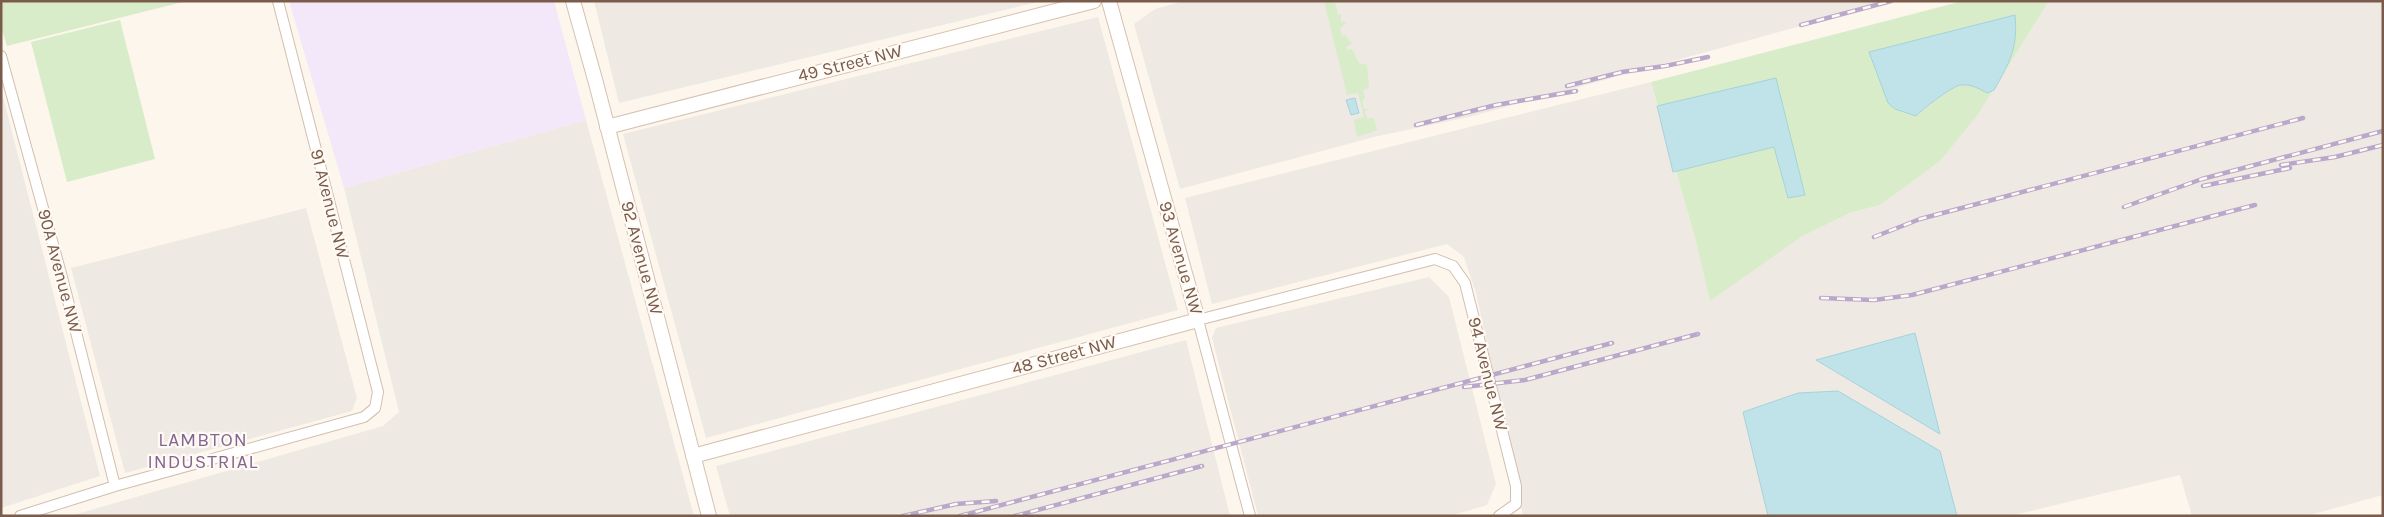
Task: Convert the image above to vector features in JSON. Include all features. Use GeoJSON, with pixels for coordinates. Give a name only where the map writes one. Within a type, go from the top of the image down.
{"type":"FeatureCollection","features":[{"type":"Feature","properties":{"kind":"street","name":"91 Avenue NW"},"geometry":{"type":"LineString","coordinates":[[115,486],[364,417],[375,408],[378,392],[278,1]]}},
{"type":"Feature","properties":{"kind":"street","name":"92 Avenue NW"},"geometry":{"type":"LineString","coordinates":[[572,1],[709,516]]}},
{"type":"Feature","properties":{"kind":"street","name":"49 Street NW"},"geometry":{"type":"LineString","coordinates":[[607,127],[1094,1]]}},
{"type":"Feature","properties":{"kind":"street","name":"93 Avenue NW"},"geometry":{"type":"LineString","coordinates":[[1109,1],[1198,320],[1250,516]]}},
{"type":"Feature","properties":{"kind":"street","name":"90A Avenue NW"},"geometry":{"type":"LineString","coordinates":[[1,56],[62,277],[115,486]]}},
{"type":"Feature","properties":{"kind":"street","name":"48 Street NW"},"geometry":{"type":"LineString","coordinates":[[693,456],[1198,320],[1435,259]]}},
{"type":"Feature","properties":{"kind":"street","name":"94 Avenue NW"},"geometry":{"type":"LineString","coordinates":[[1435,259],[1453,266],[1465,283],[1516,486],[1516,504],[1499,516]]}},
{"type":"Feature","properties":{"kind":"street"},"geometry":{"type":"LineString","coordinates":[[20,516],[115,486]]}},
{"type":"Feature","properties":{"kind":"shaded area"},"geometry":{"type":"Polygon","coordinates":[[[289,1],[554,1],[586,120],[344,188],[289,1]]]}},
{"type":"Feature","properties":{"kind":"shaded area"},"geometry":{"type":"Polygon","coordinates":[[[594,1],[1042,1],[619,103],[594,1]]]}},
{"type":"Feature","properties":{"kind":"shaded area"},"geometry":{"type":"Polygon","coordinates":[[[1184,1],[1892,1],[1473,116],[1374,137],[1180,189],[1134,24],[1155,9],[1184,1]]]}},
{"type":"Feature","properties":{"kind":"shaded area"},"geometry":{"type":"Polygon","coordinates":[[[2049,1],[2383,1],[2383,495],[2306,516],[2192,516],[2180,475],[2010,516],[1523,516],[1476,293],[1464,257],[1447,244],[1212,304],[1185,198],[1651,82],[1695,238],[1710,300],[1801,237],[1850,213],[1880,205],[1979,113],[2049,1]]]}},
{"type":"Feature","properties":{"kind":"shaded area"},"geometry":{"type":"Polygon","coordinates":[[[1098,17],[1178,310],[706,438],[623,134],[1098,17]]]}},
{"type":"Feature","properties":{"kind":"shaded area"},"geometry":{"type":"Polygon","coordinates":[[[1,89],[100,476],[1,508],[1,89]]]}},
{"type":"Feature","properties":{"kind":"shaded area"},"geometry":{"type":"Polygon","coordinates":[[[586,120],[694,516],[70,516],[383,426],[399,412],[344,188],[586,120]]]}},
{"type":"Feature","properties":{"kind":"shaded area"},"geometry":{"type":"Polygon","coordinates":[[[306,208],[357,398],[352,411],[125,473],[71,268],[306,208]]]}},
{"type":"Feature","properties":{"kind":"shaded area"},"geometry":{"type":"Polygon","coordinates":[[[1429,277],[1449,297],[1496,484],[1487,505],[1450,516],[1258,516],[1212,338],[1216,328],[1429,277]]]}},
{"type":"Feature","properties":{"kind":"shaded area"},"geometry":{"type":"Polygon","coordinates":[[[1186,340],[1230,516],[730,516],[716,466],[1186,340]]]}},
{"type":"Feature","properties":{"kind":"green space"},"geometry":{"type":"Polygon","coordinates":[[[1,1],[187,1],[7,46],[1,27],[1,1]]]}},
{"type":"Feature","properties":{"kind":"green space"},"geometry":{"type":"Polygon","coordinates":[[[1324,1],[1335,2],[1338,15],[1341,14],[1341,22],[1347,22],[1340,28],[1342,36],[1345,35],[1352,44],[1347,46],[1347,50],[1352,49],[1359,63],[1367,65],[1369,88],[1363,90],[1365,98],[1362,101],[1364,109],[1369,109],[1365,111],[1367,119],[1374,118],[1377,130],[1357,137],[1354,120],[1364,117],[1358,93],[1347,95],[1324,1]]]}},
{"type":"Feature","properties":{"kind":"green space"},"geometry":{"type":"Polygon","coordinates":[[[1963,1],[2049,1],[1979,113],[1940,161],[1880,205],[1850,213],[1801,237],[1710,301],[1695,238],[1651,82],[1963,1]]]}},
{"type":"Feature","properties":{"kind":"green space"},"geometry":{"type":"Polygon","coordinates":[[[120,20],[155,159],[67,182],[31,42],[120,20]]]}},
{"type":"Feature","properties":{"kind":"water"},"geometry":{"type":"Polygon","coordinates":[[[2015,15],[2016,27],[2012,54],[1994,90],[1987,93],[1971,86],[1957,86],[1938,98],[1916,116],[1895,109],[1888,103],[1869,52],[2015,15]]]}},
{"type":"Feature","properties":{"kind":"water"},"geometry":{"type":"Polygon","coordinates":[[[1776,78],[1805,195],[1788,198],[1774,147],[1673,172],[1657,106],[1776,78]]]}},
{"type":"Feature","properties":{"kind":"water"},"geometry":{"type":"Polygon","coordinates":[[[1355,98],[1359,113],[1351,115],[1346,100],[1355,98]]]}},
{"type":"Feature","properties":{"kind":"water"},"geometry":{"type":"Polygon","coordinates":[[[1915,333],[1940,434],[1816,360],[1915,333]]]}},
{"type":"Feature","properties":{"kind":"water"},"geometry":{"type":"Polygon","coordinates":[[[1838,391],[1940,451],[1957,516],[1768,516],[1743,412],[1798,393],[1838,391]]]}},
{"type":"Feature","properties":{"kind":"railway"},"geometry":{"type":"LineString","coordinates":[[1801,25],[1891,1]]}},
{"type":"Feature","properties":{"kind":"railway"},"geometry":{"type":"LineString","coordinates":[[1567,86],[1622,72],[1708,57]]}},
{"type":"Feature","properties":{"kind":"railway"},"geometry":{"type":"LineString","coordinates":[[1416,125],[1496,105],[1576,91]]}},
{"type":"Feature","properties":{"kind":"railway"},"geometry":{"type":"LineString","coordinates":[[1874,237],[1920,219],[2303,118]]}},
{"type":"Feature","properties":{"kind":"railway"},"geometry":{"type":"LineString","coordinates":[[2124,207],[2202,179],[2383,131]]}},
{"type":"Feature","properties":{"kind":"railway"},"geometry":{"type":"LineString","coordinates":[[2281,165],[2335,157],[2383,145]]}},
{"type":"Feature","properties":{"kind":"railway"},"geometry":{"type":"LineString","coordinates":[[2203,186],[2290,168]]}},
{"type":"Feature","properties":{"kind":"railway"},"geometry":{"type":"LineString","coordinates":[[1821,298],[1874,300],[1912,295],[2255,205]]}},
{"type":"Feature","properties":{"kind":"railway"},"geometry":{"type":"LineString","coordinates":[[1464,387],[1525,380],[1698,334]]}},
{"type":"Feature","properties":{"kind":"railway"},"geometry":{"type":"LineString","coordinates":[[960,516],[1612,343]]}},
{"type":"Feature","properties":{"kind":"railway"},"geometry":{"type":"LineString","coordinates":[[1015,516],[1202,466]]}},
{"type":"Feature","properties":{"kind":"railway"},"geometry":{"type":"LineString","coordinates":[[903,516],[956,504],[996,501]]}},
{"type":"Feature","properties":{"kind":"district","name":"LAMBTON INDUSTRIAL"},"geometry":{"type":"Point","coordinates":[203,450]}}]}
